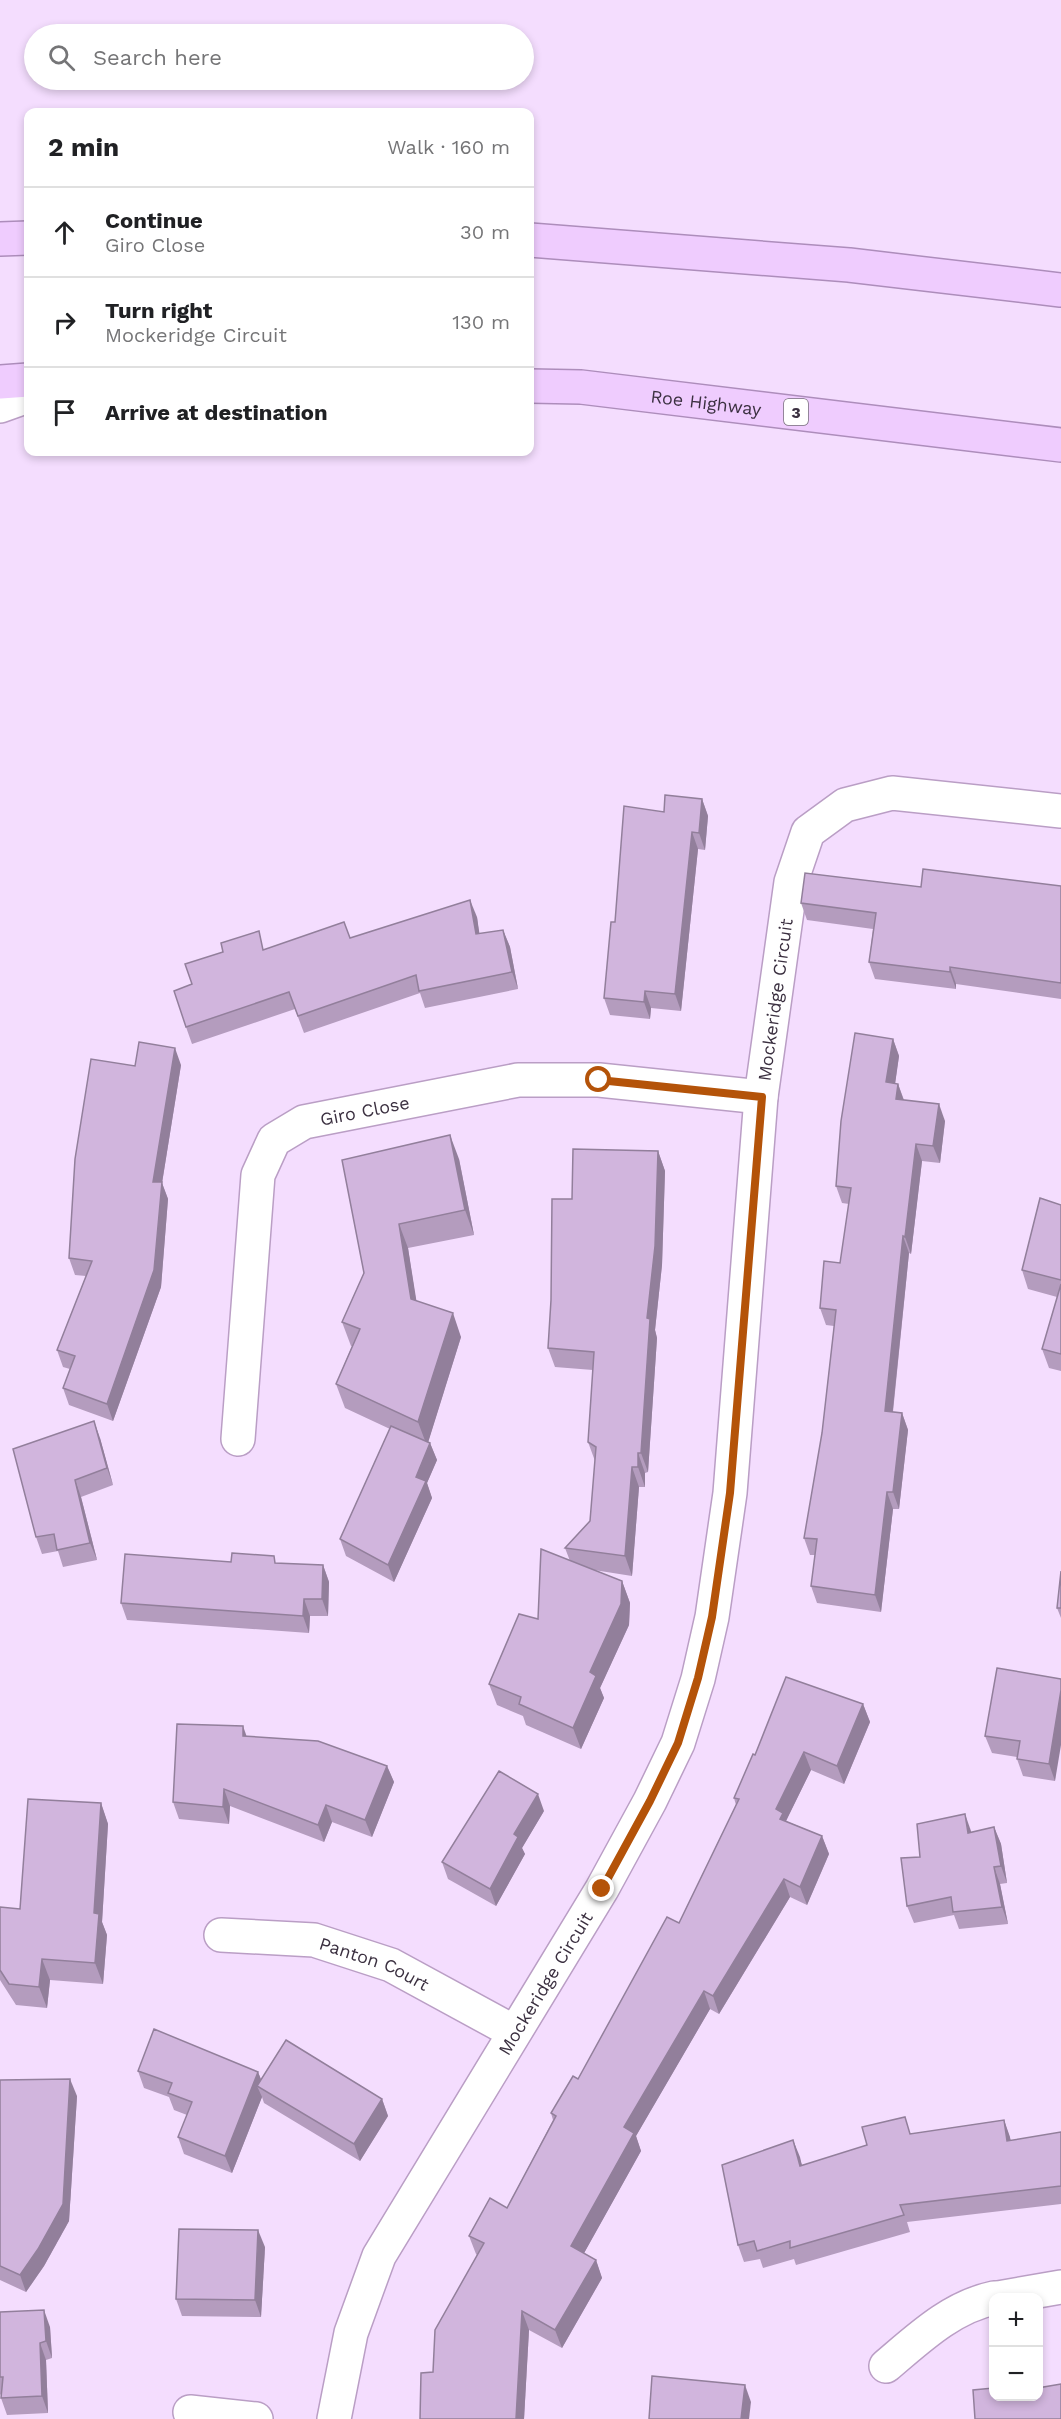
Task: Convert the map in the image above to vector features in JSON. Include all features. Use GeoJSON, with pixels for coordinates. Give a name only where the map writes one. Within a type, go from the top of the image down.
{"type":"FeatureCollection","features":[{"type":"Feature","properties":{"kind":"highway"},"geometry":{"type":"LineString","coordinates":[[0,239],[24,238]]}},
{"type":"Feature","properties":{"kind":"highway"},"geometry":{"type":"LineString","coordinates":[[534,240],[849,265],[1061,290]]}},
{"type":"Feature","properties":{"kind":"highway"},"geometry":{"type":"LineString","coordinates":[[0,382],[24,380]]}},
{"type":"Feature","properties":{"kind":"highway","name":"Roe Highway"},"geometry":{"type":"LineString","coordinates":[[534,386],[581,387],[1061,445]]}},
{"type":"Feature","properties":{"kind":"street"},"geometry":{"type":"LineString","coordinates":[[0,406],[24,397]]}},
{"type":"Feature","properties":{"kind":"street","name":"Mockeridge Circuit"},"geometry":{"type":"LineString","coordinates":[[334,2419],[351,2333],[379,2256],[602,1889],[650,1801],[678,1743],[698,1678],[712,1617],[730,1493],[762,1097],[791,882],[808,832],[845,805],[892,793],[1061,811]]}},
{"type":"Feature","properties":{"kind":"street","name":"Giro Close"},"geometry":{"type":"LineString","coordinates":[[238,1439],[258,1175],[274,1140],[304,1122],[518,1080],[599,1080],[762,1097]]}},
{"type":"Feature","properties":{"kind":"street","name":"Panton Court"},"geometry":{"type":"LineString","coordinates":[[221,1935],[314,1940],[392,1965],[514,2032]]}},
{"type":"Feature","properties":{"kind":"street"},"geometry":{"type":"LineString","coordinates":[[1026,2293],[1061,2287]]}},
{"type":"Feature","properties":{"kind":"street"},"geometry":{"type":"LineString","coordinates":[[886,2366],[933,2326],[978,2302],[989,2300]]}},
{"type":"Feature","properties":{"kind":"street"},"geometry":{"type":"LineString","coordinates":[[190,2412],[256,2419]]}},
{"type":"Feature","properties":{"kind":"building"},"geometry":{"type":"Polygon","coordinates":[[[665,795],[702,799],[699,833],[692,832],[675,994],[645,991],[644,1002],[604,998],[611,922],[615,922],[624,806],[664,812],[665,795]]]}},
{"type":"Feature","properties":{"kind":"building"},"geometry":{"type":"Polygon","coordinates":[[[923,869],[1061,886],[1061,983],[950,967],[950,972],[869,962],[876,913],[801,903],[805,873],[921,887],[923,869]]]}},
{"type":"Feature","properties":{"kind":"building"},"geometry":{"type":"Polygon","coordinates":[[[470,900],[476,934],[503,930],[512,972],[419,991],[416,975],[298,1016],[289,992],[186,1027],[174,991],[192,984],[185,964],[223,952],[221,943],[259,931],[263,950],[344,922],[350,938],[470,900]]]}},
{"type":"Feature","properties":{"kind":"building"},"geometry":{"type":"Polygon","coordinates":[[[855,1033],[893,1039],[886,1082],[898,1084],[896,1099],[939,1104],[933,1146],[916,1144],[905,1237],[903,1236],[885,1411],[902,1413],[893,1492],[887,1492],[875,1595],[811,1586],[817,1539],[804,1538],[822,1433],[836,1310],[820,1308],[824,1261],[840,1263],[851,1188],[836,1186],[841,1121],[855,1033]]]}},
{"type":"Feature","properties":{"kind":"building"},"geometry":{"type":"Polygon","coordinates":[[[139,1042],[175,1048],[153,1182],[162,1182],[154,1270],[107,1404],[63,1388],[75,1356],[57,1350],[92,1261],[69,1258],[75,1159],[91,1059],[135,1066],[139,1042]]]}},
{"type":"Feature","properties":{"kind":"building"},"geometry":{"type":"Polygon","coordinates":[[[450,1135],[465,1210],[399,1224],[411,1299],[453,1313],[418,1422],[336,1384],[360,1329],[342,1322],[364,1273],[342,1160],[450,1135]]]}},
{"type":"Feature","properties":{"kind":"building"},"geometry":{"type":"Polygon","coordinates":[[[573,1149],[658,1151],[655,1246],[647,1318],[650,1319],[641,1453],[638,1453],[638,1467],[632,1467],[625,1556],[565,1548],[590,1521],[596,1447],[588,1442],[594,1352],[548,1348],[552,1199],[572,1199],[573,1149]]]}},
{"type":"Feature","properties":{"kind":"building"},"geometry":{"type":"Polygon","coordinates":[[[1040,1198],[1061,1205],[1061,1280],[1022,1270],[1040,1198]]]}},
{"type":"Feature","properties":{"kind":"building"},"geometry":{"type":"Polygon","coordinates":[[[1061,1284],[1061,1354],[1042,1349],[1061,1284]]]}},
{"type":"Feature","properties":{"kind":"building"},"geometry":{"type":"Polygon","coordinates":[[[94,1421],[107,1468],[75,1480],[90,1543],[57,1550],[54,1534],[36,1537],[13,1449],[94,1421]]]}},
{"type":"Feature","properties":{"kind":"building"},"geometry":{"type":"Polygon","coordinates":[[[391,1426],[430,1443],[416,1477],[426,1481],[388,1565],[340,1539],[391,1426]]]}},
{"type":"Feature","properties":{"kind":"building"},"geometry":{"type":"Polygon","coordinates":[[[541,1549],[622,1581],[621,1604],[590,1672],[596,1676],[573,1728],[519,1704],[521,1697],[489,1684],[519,1614],[538,1619],[541,1549]]]}},
{"type":"Feature","properties":{"kind":"building"},"geometry":{"type":"Polygon","coordinates":[[[232,1553],[274,1556],[275,1563],[323,1565],[322,1599],[304,1599],[303,1616],[121,1603],[125,1554],[231,1562],[232,1553]]]}},
{"type":"Feature","properties":{"kind":"building"},"geometry":{"type":"Polygon","coordinates":[[[1061,1571],[1061,1608],[1057,1608],[1061,1571]]]}},
{"type":"Feature","properties":{"kind":"building"},"geometry":{"type":"Polygon","coordinates":[[[997,1668],[1061,1679],[1049,1764],[1017,1759],[1020,1741],[985,1736],[997,1668]]]}},
{"type":"Feature","properties":{"kind":"building"},"geometry":{"type":"Polygon","coordinates":[[[786,1677],[863,1704],[837,1766],[804,1752],[776,1809],[783,1813],[780,1819],[822,1836],[800,1887],[784,1879],[713,1996],[704,1991],[624,2127],[634,2133],[571,2246],[596,2260],[555,2330],[522,2311],[516,2419],[420,2419],[421,2373],[433,2372],[435,2330],[484,2243],[469,2236],[490,2198],[507,2208],[556,2116],[551,2113],[573,2076],[578,2079],[667,1917],[679,1923],[739,1799],[734,1798],[753,1754],[755,1755],[786,1677]]]}},
{"type":"Feature","properties":{"kind":"building"},"geometry":{"type":"Polygon","coordinates":[[[177,1724],[243,1726],[243,1736],[318,1741],[387,1766],[365,1820],[326,1805],[318,1825],[224,1789],[223,1807],[173,1802],[177,1724]]]}},
{"type":"Feature","properties":{"kind":"building"},"geometry":{"type":"Polygon","coordinates":[[[499,1771],[538,1794],[514,1834],[518,1837],[490,1889],[442,1862],[499,1771]]]}},
{"type":"Feature","properties":{"kind":"building"},"geometry":{"type":"Polygon","coordinates":[[[28,1799],[101,1803],[94,1913],[99,1914],[95,1963],[42,1959],[39,1987],[9,1984],[0,1970],[0,1907],[20,1909],[28,1799]]]}},
{"type":"Feature","properties":{"kind":"building"},"geometry":{"type":"Polygon","coordinates":[[[965,1814],[968,1833],[994,1827],[1001,1866],[994,1867],[1002,1907],[953,1912],[951,1897],[907,1906],[901,1858],[920,1857],[917,1824],[965,1814]]]}},
{"type":"Feature","properties":{"kind":"building"},"geometry":{"type":"Polygon","coordinates":[[[154,2029],[258,2072],[225,2156],[178,2137],[192,2102],[168,2093],[172,2083],[138,2071],[154,2029]]]}},
{"type":"Feature","properties":{"kind":"building"},"geometry":{"type":"Polygon","coordinates":[[[286,2040],[382,2099],[354,2144],[257,2086],[286,2040]]]}},
{"type":"Feature","properties":{"kind":"building"},"geometry":{"type":"Polygon","coordinates":[[[70,2079],[63,2204],[38,2249],[20,2275],[0,2266],[0,2080],[70,2079]]]}},
{"type":"Feature","properties":{"kind":"building"},"geometry":{"type":"Polygon","coordinates":[[[905,2117],[910,2134],[1004,2120],[1007,2141],[1061,2132],[1061,2186],[900,2205],[904,2215],[790,2248],[790,2241],[757,2251],[754,2241],[738,2245],[722,2165],[793,2140],[800,2166],[867,2145],[862,2127],[905,2117]]]}},
{"type":"Feature","properties":{"kind":"building"},"geometry":{"type":"Polygon","coordinates":[[[179,2229],[258,2230],[255,2300],[176,2299],[179,2229]]]}},
{"type":"Feature","properties":{"kind":"building"},"geometry":{"type":"Polygon","coordinates":[[[44,2310],[46,2341],[40,2343],[42,2396],[1,2398],[3,2377],[0,2377],[0,2312],[44,2310]]]}},
{"type":"Feature","properties":{"kind":"building"},"geometry":{"type":"Polygon","coordinates":[[[652,2376],[745,2385],[741,2419],[649,2419],[652,2376]]]}},
{"type":"Feature","properties":{"kind":"building"},"geometry":{"type":"Polygon","coordinates":[[[1061,2384],[1061,2419],[975,2419],[973,2390],[989,2388],[989,2401],[1043,2401],[1043,2387],[1061,2384]]]}},
{"type":"Feature","properties":{"kind":"route"},"geometry":{"type":"LineString","coordinates":[[599,1080],[762,1097],[730,1493],[712,1617],[698,1678],[678,1743],[650,1801],[602,1889]]}}]}
